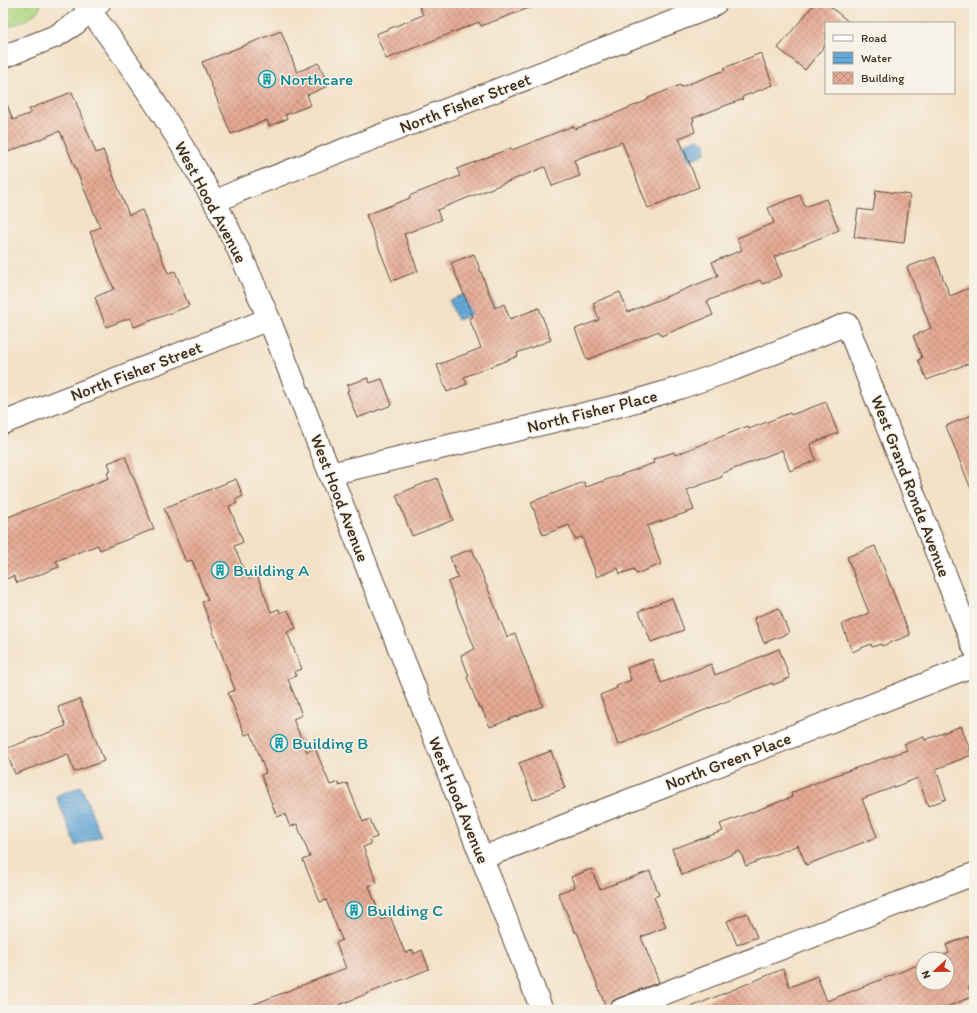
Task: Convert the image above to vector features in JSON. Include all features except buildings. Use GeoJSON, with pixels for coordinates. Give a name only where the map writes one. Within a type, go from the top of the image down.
{"type":"FeatureCollection","features":[{"type":"Feature","properties":{"kind":"street","name":"North Fisher Street"},"geometry":{"type":"LineString","coordinates":[[215,202],[238,191],[700,11],[716,3]]}},
{"type":"Feature","properties":{"kind":"street","name":"West Hood Avenue"},"geometry":{"type":"LineString","coordinates":[[91,6],[177,137],[215,202],[270,319],[542,1010]]}},
{"type":"Feature","properties":{"kind":"street"},"geometry":{"type":"LineString","coordinates":[[3,56],[56,36],[75,24],[91,6]]}},
{"type":"Feature","properties":{"kind":"street","name":"North Fisher Street"},"geometry":{"type":"LineString","coordinates":[[3,423],[270,319]]}},
{"type":"Feature","properties":{"kind":"street","name":"North Fisher Place"},"geometry":{"type":"LineString","coordinates":[[330,474],[622,405],[679,388],[734,369],[847,324]]}},
{"type":"Feature","properties":{"kind":"street","name":"West Grand Ronde Avenue"},"geometry":{"type":"LineString","coordinates":[[847,324],[974,648]]}},
{"type":"Feature","properties":{"kind":"street","name":"North Green Place"},"geometry":{"type":"LineString","coordinates":[[482,858],[974,665]]}},
{"type":"Feature","properties":{"kind":"street"},"geometry":{"type":"LineString","coordinates":[[621,1010],[974,874]]}},
{"type":"Feature","properties":{"kind":"green space"},"geometry":{"type":"Polygon","coordinates":[[[3,3],[42,3],[31,17],[3,29],[3,3]]]}},
{"type":"Feature","properties":{"kind":"water"},"geometry":{"type":"Polygon","coordinates":[[[695,139],[705,143],[706,150],[704,154],[678,166],[673,148],[695,139]]]}},
{"type":"Feature","properties":{"kind":"water"},"geometry":{"type":"Polygon","coordinates":[[[486,285],[495,306],[457,320],[449,300],[486,285]]]}},
{"type":"Feature","properties":{"kind":"water"},"geometry":{"type":"Polygon","coordinates":[[[81,786],[101,836],[76,846],[56,796],[81,786]]]}},
{"type":"Feature","properties":{"kind":"place","name":"Northcare"},"geometry":{"type":"Point","coordinates":[267,79]}},
{"type":"Feature","properties":{"kind":"place","name":"Building A"},"geometry":{"type":"Point","coordinates":[220,570]}},
{"type":"Feature","properties":{"kind":"place","name":"Building B"},"geometry":{"type":"Point","coordinates":[279,743]}},
{"type":"Feature","properties":{"kind":"place","name":"Building C"},"geometry":{"type":"Point","coordinates":[354,910]}}]}
